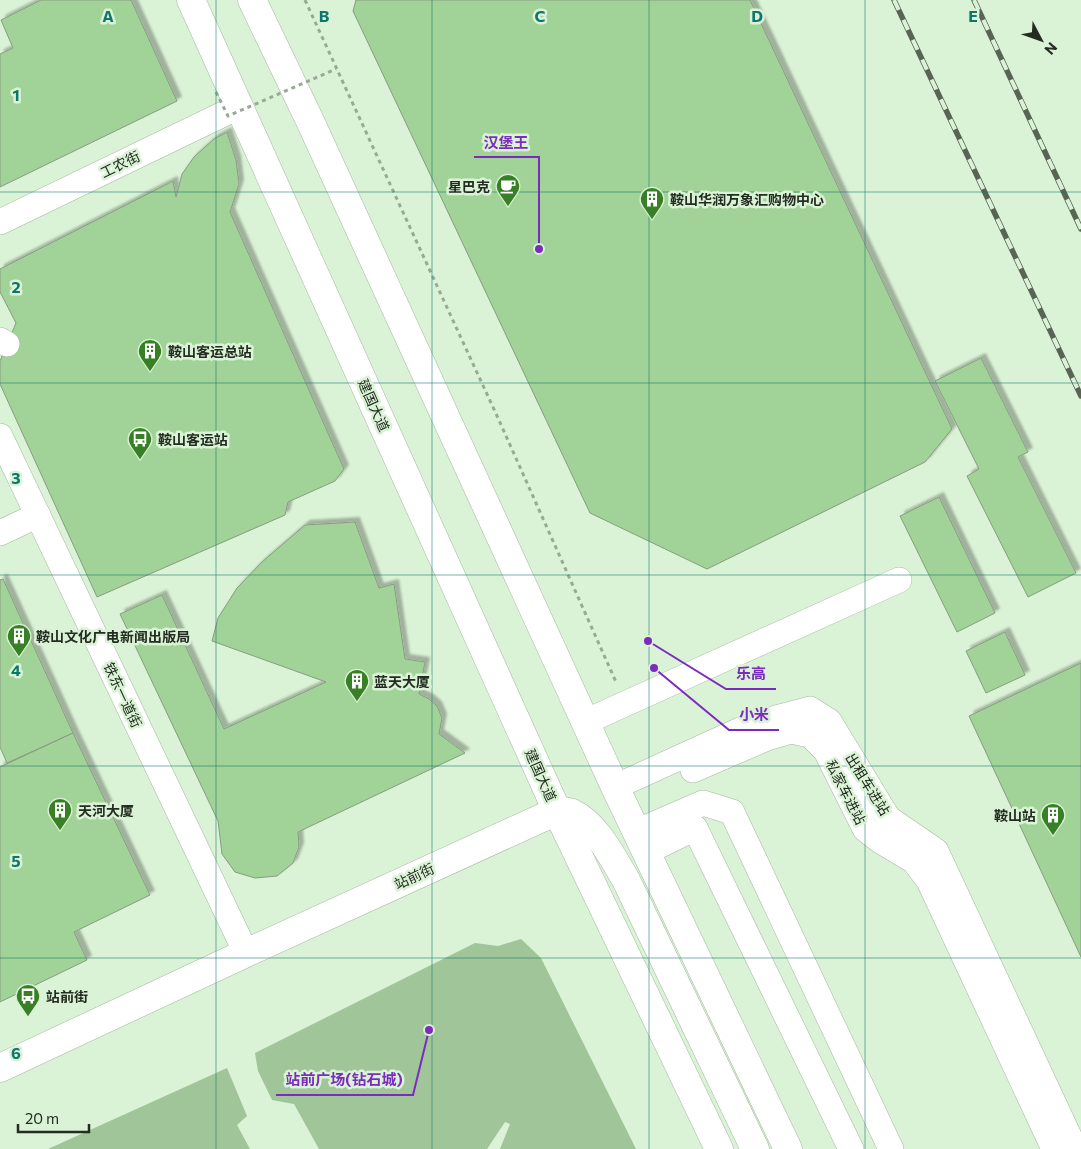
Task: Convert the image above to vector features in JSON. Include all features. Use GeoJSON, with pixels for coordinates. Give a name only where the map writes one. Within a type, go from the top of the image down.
{"type":"FeatureCollection","features":[{"type":"Feature","properties":{"kind":"main road","name":"建国大道"},"geometry":{"type":"LineString","coordinates":[[191,0],[230,98],[557,811],[719,1149]]}},
{"type":"Feature","properties":{"kind":"main road"},"geometry":{"type":"LineString","coordinates":[[252,0],[311,123],[585,722],[788,1149]]}},
{"type":"Feature","properties":{"kind":"main road"},"geometry":{"type":"LineString","coordinates":[[557,811],[571,812],[584,821],[607,847],[626,880],[756,1149]]}},
{"type":"Feature","properties":{"kind":"main road","name":"站前街"},"geometry":{"type":"LineString","coordinates":[[0,1068],[557,811]]}},
{"type":"Feature","properties":{"kind":"street","name":"工农街"},"geometry":{"type":"LineString","coordinates":[[0,210],[230,98]]}},
{"type":"Feature","properties":{"kind":"street","name":"工农街"},"geometry":{"type":"LineString","coordinates":[[0,222],[230,98]]}},
{"type":"Feature","properties":{"kind":"street","name":"铁东一道街"},"geometry":{"type":"LineString","coordinates":[[0,436],[246,953]]}},
{"type":"Feature","properties":{"kind":"street"},"geometry":{"type":"LineString","coordinates":[[0,533],[38,515]]}},
{"type":"Feature","properties":{"kind":"street"},"geometry":{"type":"LineString","coordinates":[[585,722],[899,580]]}},
{"type":"Feature","properties":{"kind":"street","name":"出租车进站"},"geometry":{"type":"LineString","coordinates":[[619,794],[754,724],[810,709],[829,721],[888,818],[936,851],[1075,1149]]}},
{"type":"Feature","properties":{"kind":"street","name":"私家车进站"},"geometry":{"type":"LineString","coordinates":[[619,794],[767,738],[791,731],[810,735],[826,751],[865,829],[879,840],[914,861],[928,881],[1054,1149]]}},
{"type":"Feature","properties":{"kind":"street"},"geometry":{"type":"LineString","coordinates":[[641,842],[704,803],[732,812],[891,1149]]}},
{"type":"Feature","properties":{"kind":"street"},"geometry":{"type":"LineString","coordinates":[[641,842],[695,828],[851,1149]]}},
{"type":"Feature","properties":{"kind":"path"},"geometry":{"type":"LineString","coordinates":[[305,0],[498,418],[626,703]]}},
{"type":"Feature","properties":{"kind":"path"},"geometry":{"type":"LineString","coordinates":[[230,98],[228,116],[336,69]]}},
{"type":"Feature","properties":{"kind":"green space"},"geometry":{"type":"Polygon","coordinates":[[[521,939],[541,958],[636,1149],[500,1149],[510,1124],[505,1122],[487,1149],[319,1149],[294,1104],[272,1100],[258,1071],[255,1053],[475,943],[498,946],[521,939]]]}},
{"type":"Feature","properties":{"kind":"green space"},"geometry":{"type":"Polygon","coordinates":[[[227,1068],[247,1116],[237,1125],[250,1149],[48,1149],[227,1068]]]}},
{"type":"Feature","properties":{"kind":"building"},"geometry":{"type":"Polygon","coordinates":[[[41,0],[131,0],[177,101],[0,187],[0,54],[13,48],[1,20],[41,0]]]}},
{"type":"Feature","properties":{"kind":"building","name":"鞍山华润万象汇购物中心"},"geometry":{"type":"Polygon","coordinates":[[[356,0],[750,0],[952,429],[925,462],[707,569],[590,513],[353,11],[356,0]]]}},
{"type":"Feature","properties":{"kind":"building","name":"鞍山客运总站"},"geometry":{"type":"Polygon","coordinates":[[[227,132],[236,160],[239,184],[230,212],[344,469],[335,481],[288,502],[285,515],[97,597],[0,384],[0,361],[16,323],[0,292],[0,269],[173,181],[176,197],[182,174],[194,157],[214,139],[227,132]]]}},
{"type":"Feature","properties":{"kind":"building"},"geometry":{"type":"Polygon","coordinates":[[[981,358],[1028,452],[1018,457],[1076,573],[1028,597],[967,476],[979,469],[935,381],[981,358]]]}},
{"type":"Feature","properties":{"kind":"building"},"geometry":{"type":"Polygon","coordinates":[[[939,497],[995,613],[957,632],[900,516],[939,497]]]}},
{"type":"Feature","properties":{"kind":"building","name":"蓝天大厦"},"geometry":{"type":"Polygon","coordinates":[[[355,522],[379,588],[394,584],[405,659],[425,662],[419,694],[437,706],[442,718],[439,734],[465,753],[298,832],[299,847],[293,863],[277,876],[255,878],[235,872],[222,854],[218,821],[120,614],[162,595],[224,729],[326,682],[212,641],[218,618],[237,588],[262,562],[305,525],[355,522]]]}},
{"type":"Feature","properties":{"kind":"building","name":"鞍山文化广电新闻出版局"},"geometry":{"type":"Polygon","coordinates":[[[3,579],[73,733],[7,763],[0,747],[0,580],[3,579]]]}},
{"type":"Feature","properties":{"kind":"building"},"geometry":{"type":"Polygon","coordinates":[[[1005,632],[1025,675],[986,693],[966,651],[1005,632]]]}},
{"type":"Feature","properties":{"kind":"building","name":"鞍山站"},"geometry":{"type":"Polygon","coordinates":[[[1081,663],[1081,957],[969,716],[1081,663]]]}},
{"type":"Feature","properties":{"kind":"building","name":"天河大厦"},"geometry":{"type":"Polygon","coordinates":[[[73,733],[150,895],[74,932],[87,960],[0,1002],[0,767],[73,733]]]}},
{"type":"Feature","properties":{"kind":"railway"},"geometry":{"type":"LineString","coordinates":[[894,0],[1081,396]]}},
{"type":"Feature","properties":{"kind":"railway"},"geometry":{"type":"LineString","coordinates":[[974,0],[1081,229]]}},
{"type":"Feature","properties":{"kind":"place","name":"星巴克"},"geometry":{"type":"Point","coordinates":[508,207]}},
{"type":"Feature","properties":{"kind":"place","name":"鞍山华润万象汇购物中心"},"geometry":{"type":"Point","coordinates":[652,220]}},
{"type":"Feature","properties":{"kind":"place","name":"汉堡王"},"geometry":{"type":"Point","coordinates":[539,249]}},
{"type":"Feature","properties":{"kind":"place","name":"鞍山客运总站"},"geometry":{"type":"Point","coordinates":[150,372]}},
{"type":"Feature","properties":{"kind":"place","name":"鞍山客运站"},"geometry":{"type":"Point","coordinates":[140,460]}},
{"type":"Feature","properties":{"kind":"place","name":"乐高"},"geometry":{"type":"Point","coordinates":[648,641]}},
{"type":"Feature","properties":{"kind":"place","name":"鞍山文化广电新闻出版局"},"geometry":{"type":"Point","coordinates":[19,657]}},
{"type":"Feature","properties":{"kind":"place","name":"小米"},"geometry":{"type":"Point","coordinates":[654,668]}},
{"type":"Feature","properties":{"kind":"place","name":"蓝天大厦"},"geometry":{"type":"Point","coordinates":[357,702]}},
{"type":"Feature","properties":{"kind":"place","name":"天河大厦"},"geometry":{"type":"Point","coordinates":[60,831]}},
{"type":"Feature","properties":{"kind":"place","name":"鞍山站"},"geometry":{"type":"Point","coordinates":[1053,836]}},
{"type":"Feature","properties":{"kind":"place","name":"站前街"},"geometry":{"type":"Point","coordinates":[28,1017]}},
{"type":"Feature","properties":{"kind":"place","name":"站前广场(钻石城)"},"geometry":{"type":"Point","coordinates":[429,1030]}}]}
